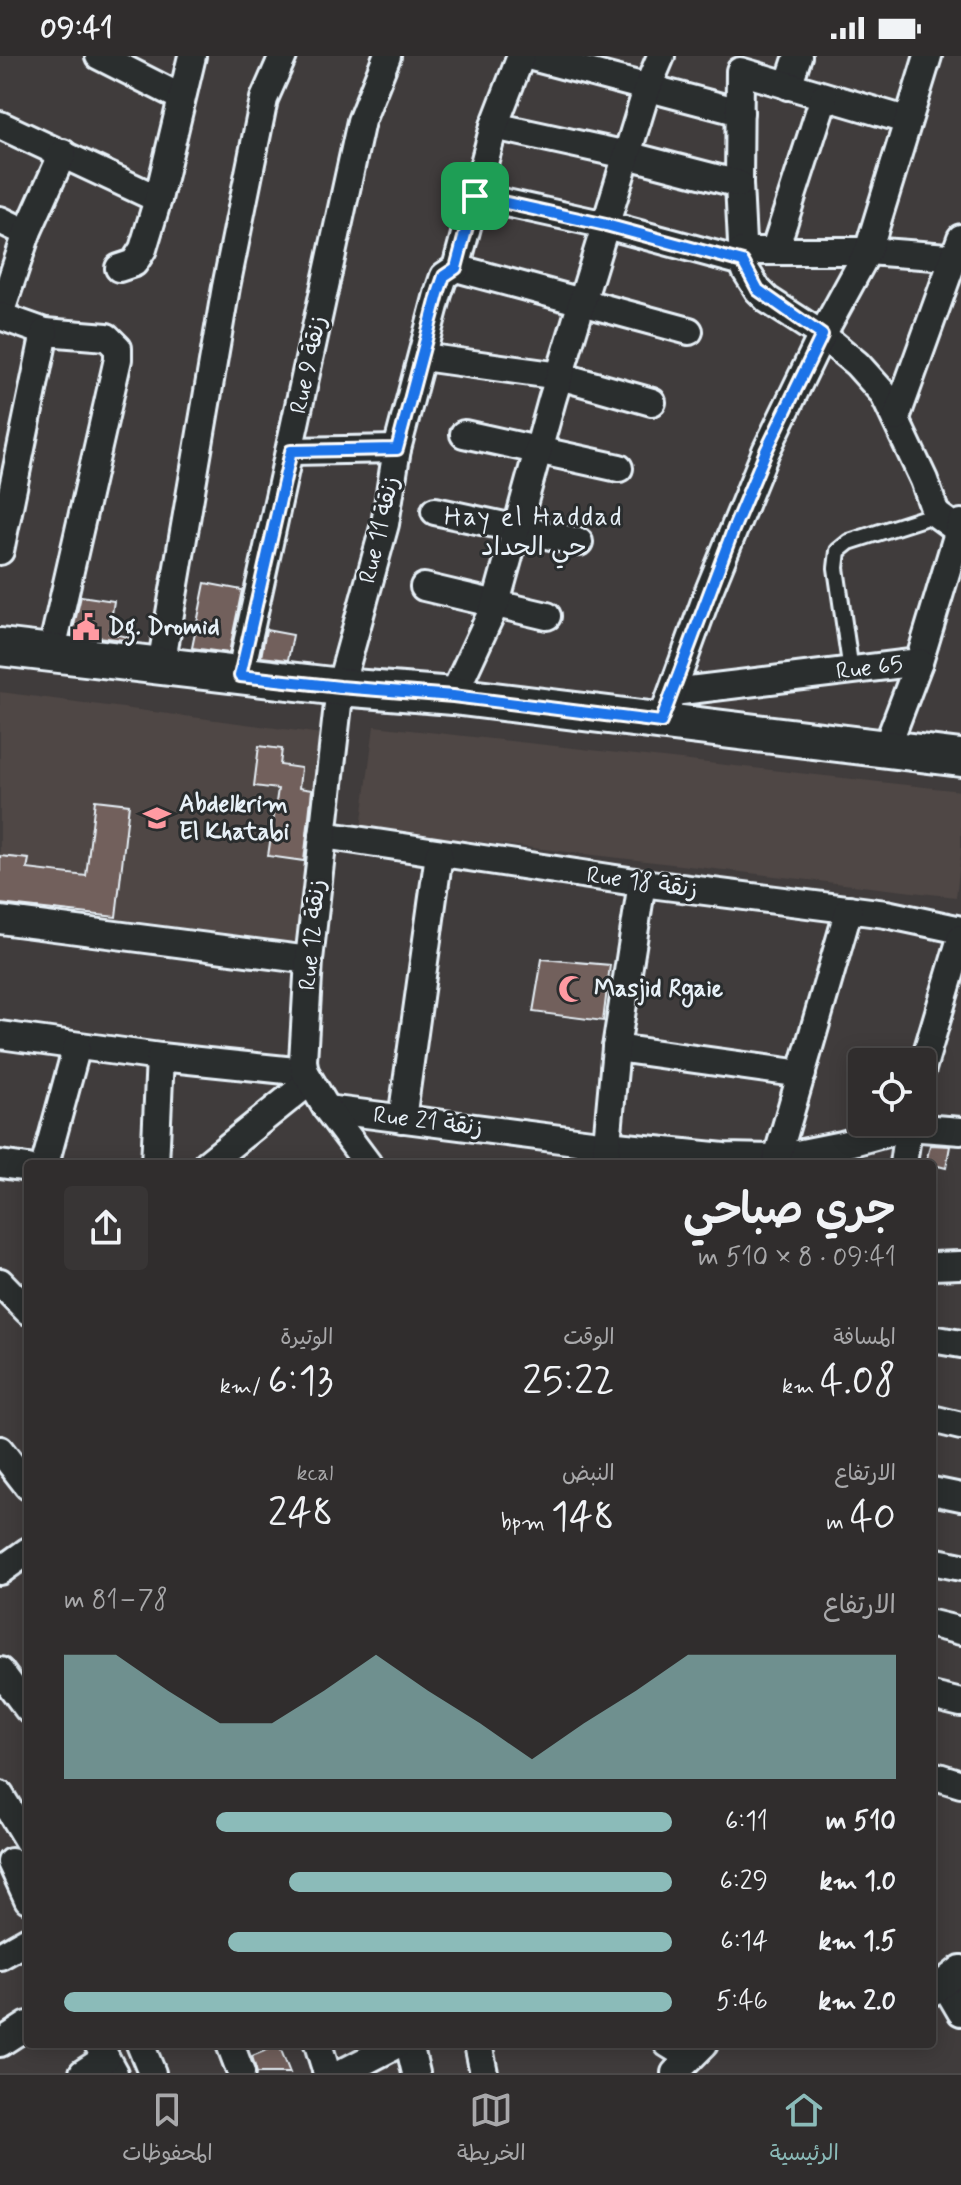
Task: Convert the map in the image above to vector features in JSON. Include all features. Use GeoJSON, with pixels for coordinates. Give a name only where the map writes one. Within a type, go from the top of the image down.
{"type":"FeatureCollection","features":[{"type":"Feature","properties":{"kind":"street"},"geometry":{"type":"LineString","coordinates":[[99,56],[180,97]]}},
{"type":"Feature","properties":{"kind":"street"},"geometry":{"type":"LineString","coordinates":[[119,268],[129,267],[140,257],[158,199],[192,56]]}},
{"type":"Feature","properties":{"kind":"street"},"geometry":{"type":"LineString","coordinates":[[161,666],[226,287],[264,99],[283,56]]}},
{"type":"Feature","properties":{"kind":"street","name":"Rue 9 زنقة"},"geometry":{"type":"LineString","coordinates":[[240,676],[361,121],[387,56]]}},
{"type":"Feature","properties":{"kind":"street","name":"Rue 11 زنقة"},"geometry":{"type":"LineString","coordinates":[[340,687],[385,524],[397,449],[444,276],[456,268],[494,126],[521,56]]}},
{"type":"Feature","properties":{"kind":"street"},"geometry":{"type":"LineString","coordinates":[[528,56],[740,112]]}},
{"type":"Feature","properties":{"kind":"street"},"geometry":{"type":"LineString","coordinates":[[453,696],[496,603],[582,302],[647,89],[661,56]]}},
{"type":"Feature","properties":{"kind":"street"},"geometry":{"type":"LineString","coordinates":[[788,86],[798,56]]}},
{"type":"Feature","properties":{"kind":"street"},"geometry":{"type":"LineString","coordinates":[[667,707],[708,593],[766,451],[822,335],[868,251],[928,56]]}},
{"type":"Feature","properties":{"kind":"street"},"geometry":{"type":"LineString","coordinates":[[906,120],[740,71],[742,256],[758,290],[822,335],[883,393],[952,522]]}},
{"type":"Feature","properties":{"kind":"street"},"geometry":{"type":"LineString","coordinates":[[775,249],[824,97]]}},
{"type":"Feature","properties":{"kind":"street"},"geometry":{"type":"LineString","coordinates":[[0,125],[158,199]]}},
{"type":"Feature","properties":{"kind":"street"},"geometry":{"type":"LineString","coordinates":[[494,126],[627,155],[739,184]]}},
{"type":"Feature","properties":{"kind":"street"},"geometry":{"type":"LineString","coordinates":[[51,654],[118,359],[118,348],[107,337],[45,332],[0,315],[27,233],[63,153]]}},
{"type":"Feature","properties":{"kind":"street"},"geometry":{"type":"LineString","coordinates":[[475,196],[742,256],[775,249],[959,251],[896,418]]}},
{"type":"Feature","properties":{"kind":"street"},"geometry":{"type":"LineString","coordinates":[[0,220],[27,233]]}},
{"type":"Feature","properties":{"kind":"street"},"geometry":{"type":"LineString","coordinates":[[456,268],[689,331]]}},
{"type":"Feature","properties":{"kind":"street"},"geometry":{"type":"LineString","coordinates":[[0,551],[45,332]]}},
{"type":"Feature","properties":{"kind":"street"},"geometry":{"type":"LineString","coordinates":[[423,357],[560,376],[652,402]]}},
{"type":"Feature","properties":{"kind":"street"},"geometry":{"type":"LineString","coordinates":[[464,434],[619,468]]}},
{"type":"Feature","properties":{"kind":"street"},"geometry":{"type":"LineString","coordinates":[[291,451],[397,449]]}},
{"type":"Feature","properties":{"kind":"street"},"geometry":{"type":"LineString","coordinates":[[435,511],[579,542]]}},
{"type":"Feature","properties":{"kind":"street","name":"Rue 65"},"geometry":{"type":"LineString","coordinates":[[667,707],[851,671],[919,662],[952,522]]}},
{"type":"Feature","properties":{"kind":"street"},"geometry":{"type":"LineString","coordinates":[[424,587],[547,616]]}},
{"type":"Feature","properties":{"kind":"street"},"geometry":{"type":"LineString","coordinates":[[0,647],[340,687],[667,707],[886,749],[961,758]]}},
{"type":"Feature","properties":{"kind":"street"},"geometry":{"type":"LineString","coordinates":[[886,749],[919,662]]}},
{"type":"Feature","properties":{"kind":"street","name":"Rue 12 زنقة"},"geometry":{"type":"LineString","coordinates":[[307,1077],[303,1061],[309,960],[340,687]]}},
{"type":"Feature","properties":{"kind":"street","name":"Rue 18 زنقة"},"geometry":{"type":"LineString","coordinates":[[323,835],[642,883],[886,914],[961,930]]}},
{"type":"Feature","properties":{"kind":"street"},"geometry":{"type":"LineString","coordinates":[[402,1119],[439,854]]}},
{"type":"Feature","properties":{"kind":"street"},"geometry":{"type":"LineString","coordinates":[[606,1154],[616,1048],[642,883]]}},
{"type":"Feature","properties":{"kind":"street"},"geometry":{"type":"LineString","coordinates":[[777,1158],[849,909]]}},
{"type":"Feature","properties":{"kind":"street"},"geometry":{"type":"LineString","coordinates":[[0,920],[309,960]]}},
{"type":"Feature","properties":{"kind":"street"},"geometry":{"type":"LineString","coordinates":[[928,1048],[961,938]]}},
{"type":"Feature","properties":{"kind":"street"},"geometry":{"type":"LineString","coordinates":[[0,1035],[307,1077]]}},
{"type":"Feature","properties":{"kind":"street"},"geometry":{"type":"LineString","coordinates":[[46,1160],[77,1046]]}},
{"type":"Feature","properties":{"kind":"street"},"geometry":{"type":"LineString","coordinates":[[616,1048],[802,1074]]}},
{"type":"Feature","properties":{"kind":"street"},"geometry":{"type":"LineString","coordinates":[[155,1160],[160,1057]]}},
{"type":"Feature","properties":{"kind":"street"},"geometry":{"type":"LineString","coordinates":[[307,1077],[365,1160]]}},
{"type":"Feature","properties":{"kind":"street"},"geometry":{"type":"LineString","coordinates":[[212,1160],[307,1077]]}},
{"type":"Feature","properties":{"kind":"street","name":"Rue 21 زنقة"},"geometry":{"type":"LineString","coordinates":[[327,1109],[606,1154],[777,1158],[862,1136]]}},
{"type":"Feature","properties":{"kind":"street","name":"Rue 21 زنقة"},"geometry":{"type":"LineString","coordinates":[[936,1128],[961,1131]]}},
{"type":"Feature","properties":{"kind":"street"},"geometry":{"type":"LineString","coordinates":[[904,1160],[906,1136]]}},
{"type":"Feature","properties":{"kind":"street"},"geometry":{"type":"LineString","coordinates":[[0,1164],[24,1167]]}},
{"type":"Feature","properties":{"kind":"street"},"geometry":{"type":"LineString","coordinates":[[936,1266],[961,1265]]}},
{"type":"Feature","properties":{"kind":"street"},"geometry":{"type":"LineString","coordinates":[[0,1282],[24,1307]]}},
{"type":"Feature","properties":{"kind":"street"},"geometry":{"type":"LineString","coordinates":[[936,1340],[961,1344]]}},
{"type":"Feature","properties":{"kind":"street"},"geometry":{"type":"LineString","coordinates":[[936,1420],[961,1426]]}},
{"type":"Feature","properties":{"kind":"street"},"geometry":{"type":"LineString","coordinates":[[0,1450],[24,1481]]}},
{"type":"Feature","properties":{"kind":"street"},"geometry":{"type":"LineString","coordinates":[[936,1492],[961,1497]]}},
{"type":"Feature","properties":{"kind":"street"},"geometry":{"type":"LineString","coordinates":[[0,1571],[24,1554]]}},
{"type":"Feature","properties":{"kind":"street"},"geometry":{"type":"LineString","coordinates":[[936,1562],[961,1567]]}},
{"type":"Feature","properties":{"kind":"street"},"geometry":{"type":"LineString","coordinates":[[936,1625],[961,1631]]}},
{"type":"Feature","properties":{"kind":"street"},"geometry":{"type":"LineString","coordinates":[[0,1671],[24,1704]]}},
{"type":"Feature","properties":{"kind":"street"},"geometry":{"type":"LineString","coordinates":[[936,1697],[961,1703]]}},
{"type":"Feature","properties":{"kind":"street"},"geometry":{"type":"LineString","coordinates":[[936,1776],[961,1784]]}},
{"type":"Feature","properties":{"kind":"street"},"geometry":{"type":"LineString","coordinates":[[0,1795],[24,1834]]}},
{"type":"Feature","properties":{"kind":"street"},"geometry":{"type":"LineString","coordinates":[[13,1861],[24,1889]]}},
{"type":"Feature","properties":{"kind":"street"},"geometry":{"type":"LineString","coordinates":[[0,1956],[24,1942]]}},
{"type":"Feature","properties":{"kind":"street"},"geometry":{"type":"LineString","coordinates":[[946,1982],[961,2012]]}},
{"type":"Feature","properties":{"kind":"street"},"geometry":{"type":"LineString","coordinates":[[0,2043],[24,2028]]}},
{"type":"Feature","properties":{"kind":"street"},"geometry":{"type":"LineString","coordinates":[[142,2048],[152,2073]]}},
{"type":"Feature","properties":{"kind":"street"},"geometry":{"type":"LineString","coordinates":[[232,2048],[241,2073]]}},
{"type":"Feature","properties":{"kind":"street"},"geometry":{"type":"LineString","coordinates":[[319,2048],[327,2073]]}},
{"type":"Feature","properties":{"kind":"street"},"geometry":{"type":"LineString","coordinates":[[342,2073],[390,2048]]}},
{"type":"Feature","properties":{"kind":"street"},"geometry":{"type":"LineString","coordinates":[[410,2048],[416,2073]]}},
{"type":"Feature","properties":{"kind":"street"},"geometry":{"type":"LineString","coordinates":[[479,2048],[484,2073]]}},
{"type":"Feature","properties":{"kind":"street"},"geometry":{"type":"LineString","coordinates":[[83,2073],[106,2058]]}},
{"type":"Feature","properties":{"kind":"lane"},"geometry":{"type":"LineString","coordinates":[[851,671],[836,568],[838,551],[849,542],[952,522]]}},
{"type":"Feature","properties":{"kind":"shaded area","name":"Abdelkrim El Khatabi"},"geometry":{"type":"Polygon","coordinates":[[[0,692],[322,734],[301,943],[0,903],[0,692]]]}},
{"type":"Feature","properties":{"kind":"shaded area"},"geometry":{"type":"Polygon","coordinates":[[[374,726],[961,791],[961,855],[956,897],[361,828],[374,726]]]}},
{"type":"Feature","properties":{"kind":"building"},"geometry":{"type":"Polygon","coordinates":[[[205,583],[242,590],[229,653],[192,648],[205,583]]]}},
{"type":"Feature","properties":{"kind":"building"},"geometry":{"type":"Polygon","coordinates":[[[81,596],[114,601],[109,633],[133,638],[133,641],[72,634],[81,596]]]}},
{"type":"Feature","properties":{"kind":"building"},"geometry":{"type":"Polygon","coordinates":[[[266,630],[293,635],[288,660],[261,657],[266,630]]]}},
{"type":"Feature","properties":{"kind":"building"},"geometry":{"type":"Polygon","coordinates":[[[259,746],[282,749],[280,765],[301,768],[299,788],[312,790],[304,861],[268,856],[278,789],[254,786],[259,746]]]}},
{"type":"Feature","properties":{"kind":"building"},"geometry":{"type":"Polygon","coordinates":[[[95,800],[129,804],[116,917],[0,904],[0,856],[29,859],[27,869],[86,876],[95,800]]]}},
{"type":"Feature","properties":{"kind":"building","name":"Masjid Rgaie"},"geometry":{"type":"Polygon","coordinates":[[[542,959],[610,965],[603,1021],[533,1012],[542,959]]]}},
{"type":"Feature","properties":{"kind":"building"},"geometry":{"type":"Polygon","coordinates":[[[930,1145],[950,1146],[946,1168],[936,1166],[936,1160],[927,1160],[930,1145]]]}},
{"type":"Feature","properties":{"kind":"building"},"geometry":{"type":"Polygon","coordinates":[[[280,2048],[290,2073],[257,2073],[252,2056],[280,2048]]]}},
{"type":"Feature","properties":{"kind":"place","name":"Dg. Dromid"},"geometry":{"type":"Point","coordinates":[86,627]}},
{"type":"Feature","properties":{"kind":"place","name":"Abdelkrim El Khatabi"},"geometry":{"type":"Point","coordinates":[157,818]}},
{"type":"Feature","properties":{"kind":"place","name":"Masjid Rgaie"},"geometry":{"type":"Point","coordinates":[572,989]}},
{"type":"Feature","properties":{"kind":"district","name":"Hay el Haddad حي الحداد"},"geometry":{"type":"Point","coordinates":[534,533]}},
{"type":"Feature","properties":{"kind":"route"},"geometry":{"type":"LineString","coordinates":[[475,196],[606,225],[743,262],[751,281],[768,300],[822,335],[766,451],[733,530],[661,722],[453,696],[240,676],[291,451],[397,449],[438,294],[444,276],[456,268],[475,196]]}}]}
